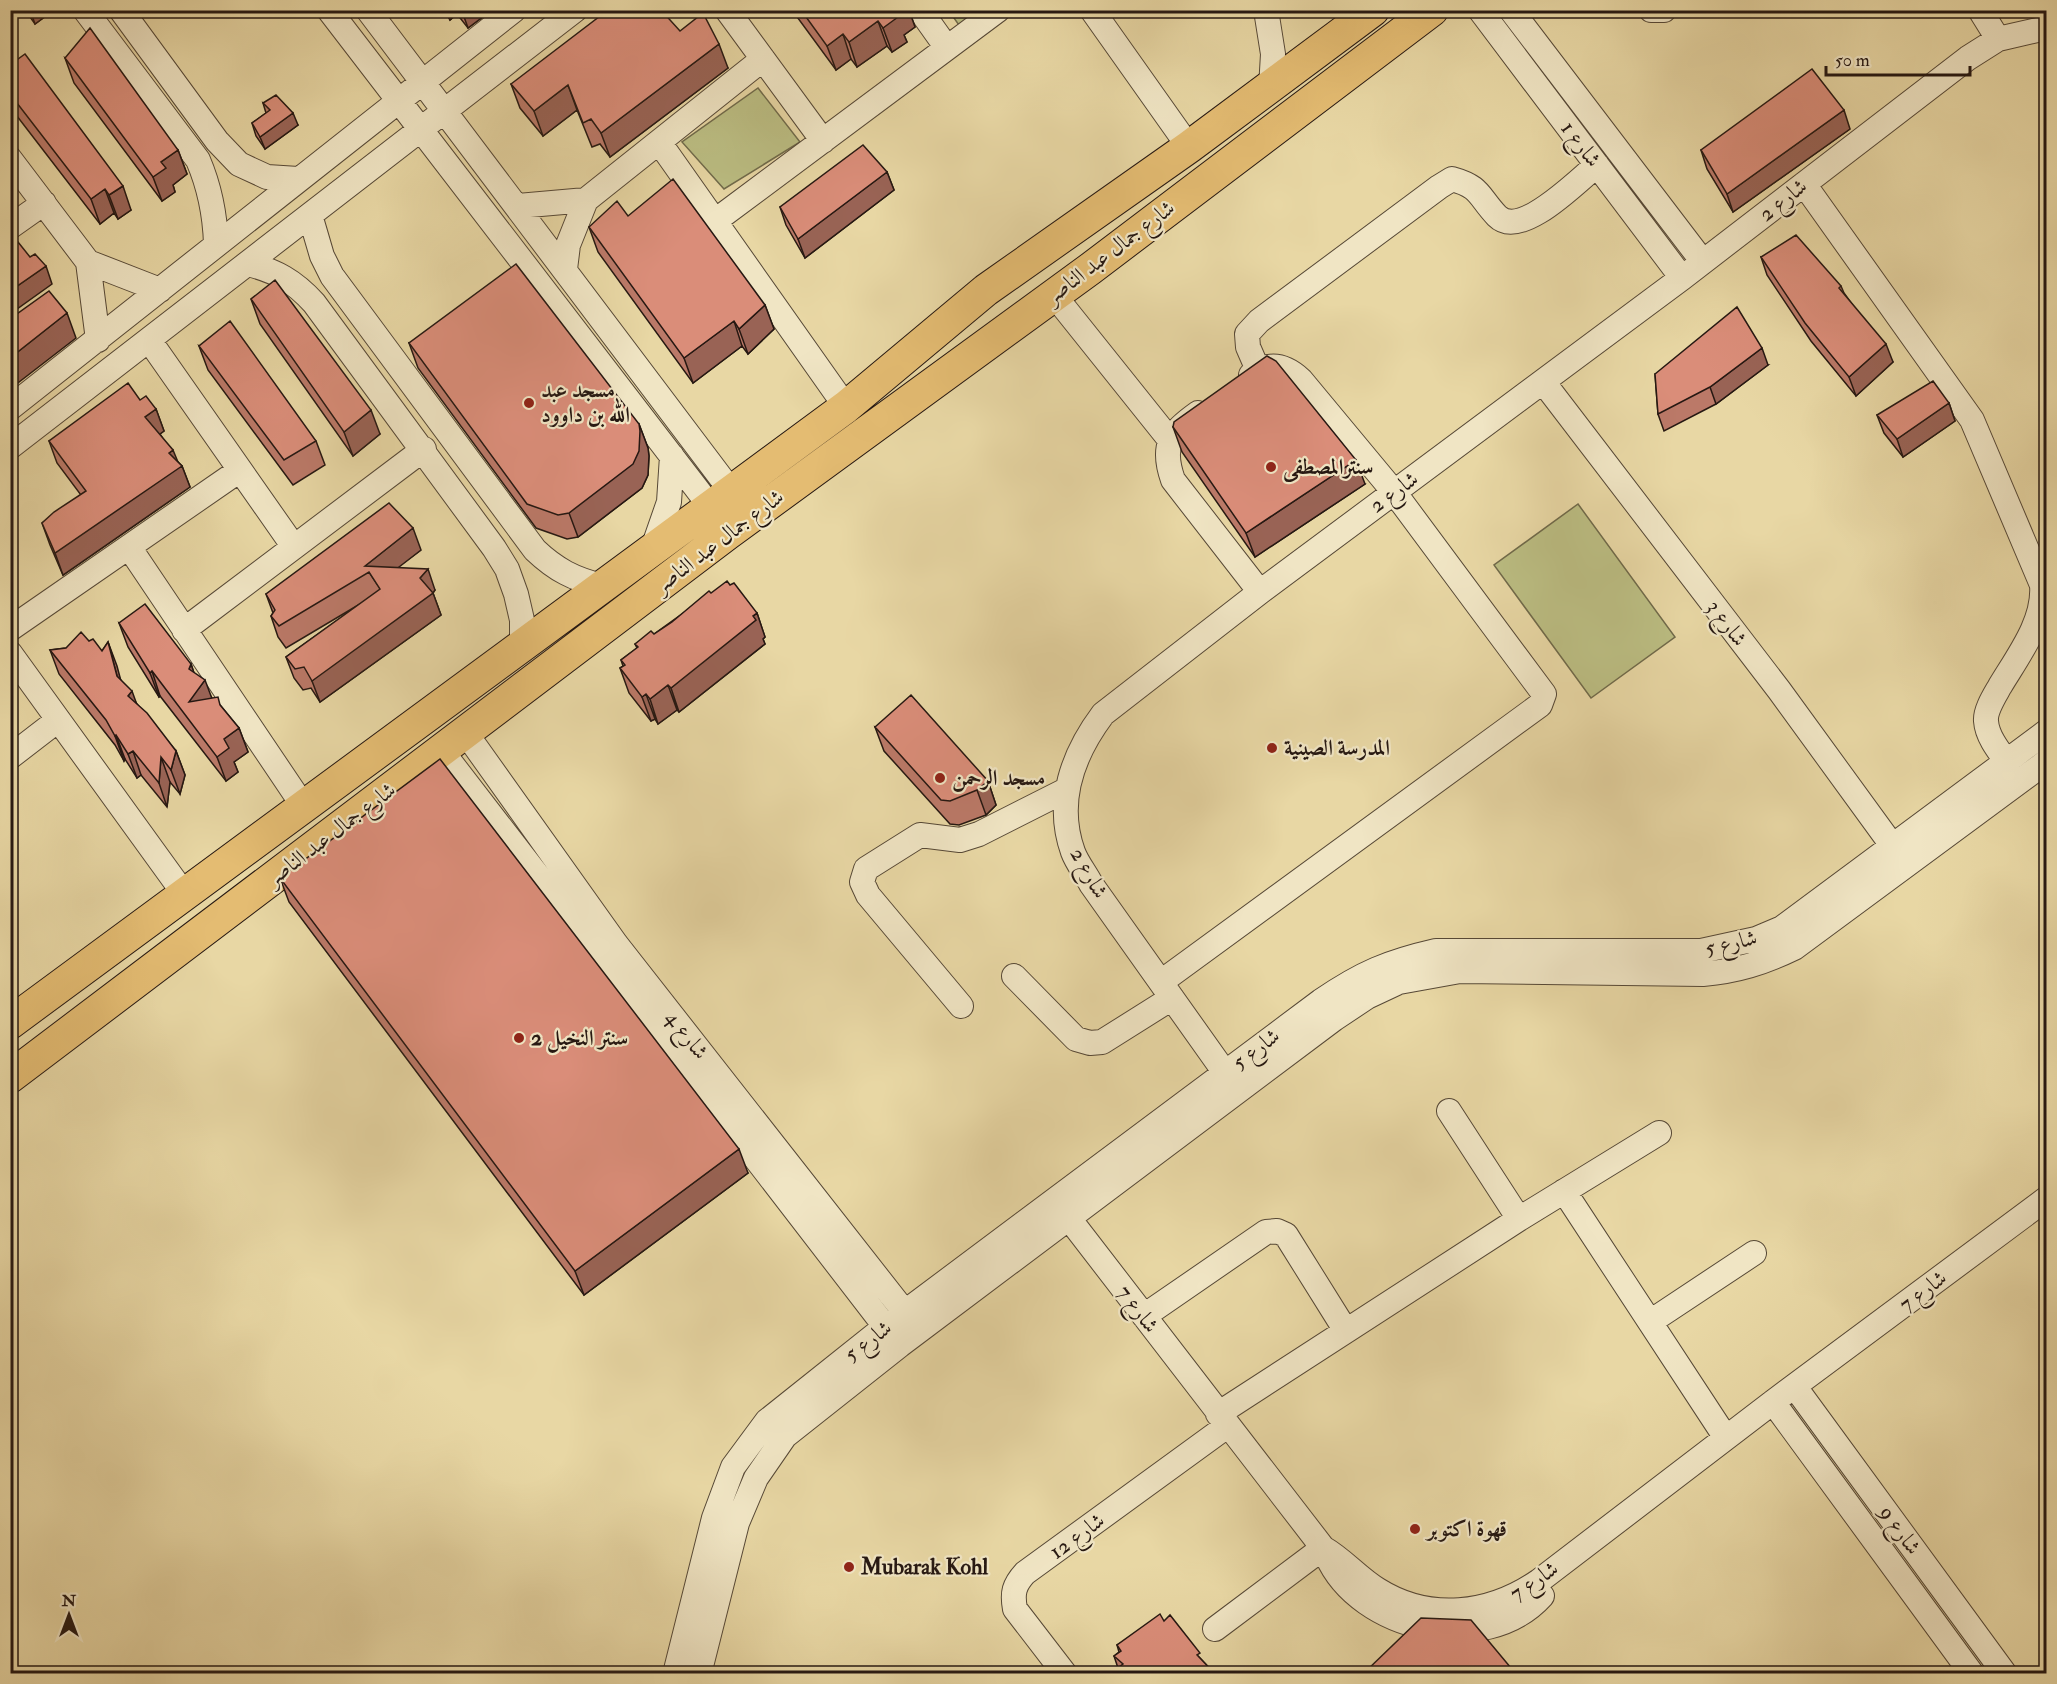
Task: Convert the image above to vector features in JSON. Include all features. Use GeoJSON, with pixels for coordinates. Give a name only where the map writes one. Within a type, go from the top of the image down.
{"type":"FeatureCollection","features":[{"type":"Feature","properties":{"kind":"main road","name":"شارع جمال عبد الناصر"},"geometry":{"type":"LineString","coordinates":[[10,1023],[846,407],[986,290],[1072,227],[1190,147],[1373,10]]}},
{"type":"Feature","properties":{"kind":"main road","name":"شارع جمال عبد الناصر"},"geometry":{"type":"LineString","coordinates":[[10,1077],[209,929],[453,741],[1014,323],[1054,296],[1432,10]]}},
{"type":"Feature","properties":{"kind":"main road"},"geometry":{"type":"LineString","coordinates":[[1072,227],[1065,236],[1064,249],[1068,260],[1078,267],[1090,268]]}},
{"type":"Feature","properties":{"kind":"main road"},"geometry":{"type":"LineString","coordinates":[[986,290],[999,290],[1010,297],[1016,310],[1014,323]]}},
{"type":"Feature","properties":{"kind":"street"},"geometry":{"type":"LineString","coordinates":[[85,10],[198,160],[209,186],[216,215],[216,244]]}},
{"type":"Feature","properties":{"kind":"street"},"geometry":{"type":"LineString","coordinates":[[121,10],[218,141],[239,164],[267,177],[298,179]]}},
{"type":"Feature","properties":{"kind":"street"},"geometry":{"type":"LineString","coordinates":[[329,10],[672,456],[721,499]]}},
{"type":"Feature","properties":{"kind":"street"},"geometry":{"type":"LineString","coordinates":[[368,10],[566,269],[721,499]]}},
{"type":"Feature","properties":{"kind":"street"},"geometry":{"type":"LineString","coordinates":[[10,408],[514,10]]}},
{"type":"Feature","properties":{"kind":"street"},"geometry":{"type":"LineString","coordinates":[[10,447],[575,10]]}},
{"type":"Feature","properties":{"kind":"street"},"geometry":{"type":"LineString","coordinates":[[727,10],[823,141]]}},
{"type":"Feature","properties":{"kind":"street"},"geometry":{"type":"LineString","coordinates":[[920,10],[947,48]]}},
{"type":"Feature","properties":{"kind":"street"},"geometry":{"type":"LineString","coordinates":[[715,221],[998,10]]}},
{"type":"Feature","properties":{"kind":"street"},"geometry":{"type":"LineString","coordinates":[[1092,10],[1190,147]]}},
{"type":"Feature","properties":{"kind":"street"},"geometry":{"type":"LineString","coordinates":[[1266,10],[1273,54],[1271,88]]}},
{"type":"Feature","properties":{"kind":"street","name":"شارع 1"},"geometry":{"type":"LineString","coordinates":[[1480,10],[1682,278]]}},
{"type":"Feature","properties":{"kind":"street","name":"شارع 1"},"geometry":{"type":"LineString","coordinates":[[1511,10],[1703,262]]}},
{"type":"Feature","properties":{"kind":"street"},"geometry":{"type":"LineString","coordinates":[[1651,10],[1664,10]]}},
{"type":"Feature","properties":{"kind":"street"},"geometry":{"type":"LineString","coordinates":[[1980,10],[1998,39]]}},
{"type":"Feature","properties":{"kind":"street","name":"شارع 2"},"geometry":{"type":"LineString","coordinates":[[1231,1082],[1091,884],[1073,852],[1066,818],[1066,790],[1086,737],[1103,714],[1260,592],[1544,383],[1968,58],[1998,39],[2046,28]]}},
{"type":"Feature","properties":{"kind":"street"},"geometry":{"type":"LineString","coordinates":[[566,269],[568,245],[586,201],[763,59]]}},
{"type":"Feature","properties":{"kind":"street"},"geometry":{"type":"LineString","coordinates":[[659,142],[846,407]]}},
{"type":"Feature","properties":{"kind":"street"},"geometry":{"type":"LineString","coordinates":[[10,159],[88,262],[98,340]]}},
{"type":"Feature","properties":{"kind":"street"},"geometry":{"type":"LineString","coordinates":[[1258,370],[1248,347],[1247,334],[1259,321],[1452,179],[1471,184],[1500,219],[1515,223],[1532,217],[1597,165]]}},
{"type":"Feature","properties":{"kind":"street"},"geometry":{"type":"LineString","coordinates":[[1804,184],[1972,420],[2042,585],[2044,602],[2039,617],[1992,699],[1986,720],[1993,742],[2007,762]]}},
{"type":"Feature","properties":{"kind":"street"},"geometry":{"type":"LineString","coordinates":[[518,206],[586,201]]}},
{"type":"Feature","properties":{"kind":"street"},"geometry":{"type":"LineString","coordinates":[[10,227],[44,203]]}},
{"type":"Feature","properties":{"kind":"street"},"geometry":{"type":"LineString","coordinates":[[310,215],[322,256],[332,276],[535,550],[554,568],[576,580],[602,586]]}},
{"type":"Feature","properties":{"kind":"street"},"geometry":{"type":"LineString","coordinates":[[88,262],[160,290]]}},
{"type":"Feature","properties":{"kind":"street"},"geometry":{"type":"LineString","coordinates":[[248,264],[275,271],[298,285],[424,449],[507,569],[518,603],[522,647]]}},
{"type":"Feature","properties":{"kind":"street"},"geometry":{"type":"LineString","coordinates":[[1054,296],[1170,440]]}},
{"type":"Feature","properties":{"kind":"street"},"geometry":{"type":"LineString","coordinates":[[149,340],[294,547]]}},
{"type":"Feature","properties":{"kind":"street"},"geometry":{"type":"LineString","coordinates":[[1014,976],[1076,1039],[1102,1042],[1166,990],[1540,705],[1544,694],[1538,683],[1394,492],[1289,369],[1274,365],[1258,370],[1182,425],[1170,440],[1166,460],[1173,480],[1260,592]]}},
{"type":"Feature","properties":{"kind":"street","name":"شارع 3"},"geometry":{"type":"LineString","coordinates":[[1544,383],[1779,690],[1900,857]]}},
{"type":"Feature","properties":{"kind":"street"},"geometry":{"type":"LineString","coordinates":[[184,630],[424,449]]}},
{"type":"Feature","properties":{"kind":"street"},"geometry":{"type":"LineString","coordinates":[[653,548],[669,502],[672,456]]}},
{"type":"Feature","properties":{"kind":"street"},"geometry":{"type":"LineString","coordinates":[[10,629],[240,470]]}},
{"type":"Feature","properties":{"kind":"street"},"geometry":{"type":"LineString","coordinates":[[129,547],[304,807]]}},
{"type":"Feature","properties":{"kind":"street"},"geometry":{"type":"LineString","coordinates":[[507,569],[535,550]]}},
{"type":"Feature","properties":{"kind":"street"},"geometry":{"type":"LineString","coordinates":[[10,653],[185,895]]}},
{"type":"Feature","properties":{"kind":"street"},"geometry":{"type":"LineString","coordinates":[[10,757],[58,720]]}},
{"type":"Feature","properties":{"kind":"street","name":"شارع 5"},"geometry":{"type":"LineString","coordinates":[[1900,857],[2007,762],[2045,735]]}},
{"type":"Feature","properties":{"kind":"street","name":"شارع 4"},"geometry":{"type":"LineString","coordinates":[[453,741],[902,1329]]}},
{"type":"Feature","properties":{"kind":"street","name":"شارع 5"},"geometry":{"type":"LineString","coordinates":[[675,1674],[714,1518],[733,1467],[767,1421],[902,1329],[1063,1210],[1231,1082],[1356,977],[1395,960],[1436,951],[1701,951],[1729,947],[1782,928],[1900,857],[2046,762]]}},
{"type":"Feature","properties":{"kind":"street"},"geometry":{"type":"LineString","coordinates":[[961,1006],[868,895],[862,882],[866,869],[920,835],[960,840],[979,834],[1066,790]]}},
{"type":"Feature","properties":{"kind":"street"},"geometry":{"type":"LineString","coordinates":[[1449,1111],[1519,1219]]}},
{"type":"Feature","properties":{"kind":"street"},"geometry":{"type":"LineString","coordinates":[[1223,1420],[1346,1331],[1519,1219],[1659,1133]]}},
{"type":"Feature","properties":{"kind":"street"},"geometry":{"type":"LineString","coordinates":[[1564,1191],[1726,1438]]}},
{"type":"Feature","properties":{"kind":"street","name":"شارع 7"},"geometry":{"type":"LineString","coordinates":[[1063,1210],[1323,1548],[1381,1592],[1414,1608],[1434,1611],[1477,1609],[1519,1595],[1773,1402],[2046,1200]]}},
{"type":"Feature","properties":{"kind":"street"},"geometry":{"type":"LineString","coordinates":[[1144,1316],[1266,1232],[1277,1230],[1286,1235],[1346,1331]]}},
{"type":"Feature","properties":{"kind":"street"},"geometry":{"type":"LineString","coordinates":[[1650,1322],[1754,1253]]}},
{"type":"Feature","properties":{"kind":"street","name":"شارع 5"},"geometry":{"type":"LineString","coordinates":[[699,1674],[737,1523],[756,1479],[785,1436],[902,1329]]}},
{"type":"Feature","properties":{"kind":"street","name":"شارع 9"},"geometry":{"type":"LineString","coordinates":[[1795,1387],[2005,1674]]}},
{"type":"Feature","properties":{"kind":"street","name":"شارع 9"},"geometry":{"type":"LineString","coordinates":[[1773,1402],[1972,1674]]}},
{"type":"Feature","properties":{"kind":"street","name":"شارع 12"},"geometry":{"type":"LineString","coordinates":[[1065,1674],[1015,1609],[1012,1596],[1016,1583],[1223,1420]]}},
{"type":"Feature","properties":{"kind":"street"},"geometry":{"type":"LineString","coordinates":[[1215,1629],[1323,1548],[1334,1570],[1346,1585],[1374,1609],[1412,1624],[1452,1629],[1475,1629],[1491,1625],[1533,1605],[1548,1588],[1560,1563]]}},
{"type":"Feature","properties":{"kind":"green space"},"geometry":{"type":"Polygon","coordinates":[[[949,11],[980,11],[961,28],[949,11]]]}},
{"type":"Feature","properties":{"kind":"green space"},"geometry":{"type":"Polygon","coordinates":[[[758,88],[800,142],[724,189],[682,142],[758,88]]]}},
{"type":"Feature","properties":{"kind":"green space"},"geometry":{"type":"Polygon","coordinates":[[[1578,504],[1675,637],[1591,698],[1494,565],[1578,504]]]}},
{"type":"Feature","properties":{"kind":"building"},"geometry":{"type":"Polygon","coordinates":[[[608,10],[661,10],[680,31],[703,13],[719,44],[601,133],[591,119],[583,123],[568,85],[534,111],[511,84],[608,10]]]}},
{"type":"Feature","properties":{"kind":"building"},"geometry":{"type":"Polygon","coordinates":[[[801,10],[895,10],[893,12],[898,17],[883,28],[878,21],[849,42],[843,34],[827,46],[801,10]]]}},
{"type":"Feature","properties":{"kind":"building"},"geometry":{"type":"Polygon","coordinates":[[[90,28],[178,150],[161,162],[166,168],[153,177],[65,58],[90,28]]]}},
{"type":"Feature","properties":{"kind":"building"},"geometry":{"type":"Polygon","coordinates":[[[25,54],[123,186],[109,195],[105,189],[91,199],[10,94],[10,74],[17,68],[14,62],[25,54]]]}},
{"type":"Feature","properties":{"kind":"building"},"geometry":{"type":"Polygon","coordinates":[[[1812,69],[1844,110],[1727,194],[1701,150],[1812,69]]]}},
{"type":"Feature","properties":{"kind":"building"},"geometry":{"type":"Polygon","coordinates":[[[276,95],[293,113],[260,137],[252,123],[270,110],[263,103],[276,95]]]}},
{"type":"Feature","properties":{"kind":"building"},"geometry":{"type":"Polygon","coordinates":[[[863,145],[887,172],[798,239],[780,207],[863,145]]]}},
{"type":"Feature","properties":{"kind":"building"},"geometry":{"type":"Polygon","coordinates":[[[673,179],[765,305],[739,329],[734,321],[684,358],[589,227],[617,201],[628,216],[673,179]]]}},
{"type":"Feature","properties":{"kind":"building"},"geometry":{"type":"Polygon","coordinates":[[[1796,235],[1841,286],[1839,288],[1886,344],[1849,377],[1805,323],[1761,257],[1796,235]]]}},
{"type":"Feature","properties":{"kind":"building"},"geometry":{"type":"Polygon","coordinates":[[[18,242],[30,257],[35,254],[46,266],[10,291],[10,247],[18,242]]]}},
{"type":"Feature","properties":{"kind":"building","name":"مسجد عبد الله بن داوود"},"geometry":{"type":"Polygon","coordinates":[[[516,264],[639,424],[639,451],[633,464],[569,513],[558,515],[527,504],[409,343],[516,264]]]}},
{"type":"Feature","properties":{"kind":"building"},"geometry":{"type":"Polygon","coordinates":[[[275,280],[371,410],[344,432],[251,299],[275,280]]]}},
{"type":"Feature","properties":{"kind":"building"},"geometry":{"type":"Polygon","coordinates":[[[49,291],[67,313],[10,358],[10,319],[49,291]]]}},
{"type":"Feature","properties":{"kind":"building"},"geometry":{"type":"Polygon","coordinates":[[[1737,307],[1762,348],[1710,387],[1658,414],[1655,374],[1737,307]]]}},
{"type":"Feature","properties":{"kind":"building"},"geometry":{"type":"Polygon","coordinates":[[[230,321],[316,441],[284,460],[199,346],[230,321]]]}},
{"type":"Feature","properties":{"kind":"building","name":"سنترالمصطفى"},"geometry":{"type":"Polygon","coordinates":[[[1267,356],[1276,361],[1356,460],[1246,533],[1173,427],[1174,422],[1267,356]]]}},
{"type":"Feature","properties":{"kind":"building"},"geometry":{"type":"Polygon","coordinates":[[[1933,381],[1949,403],[1897,439],[1877,415],[1933,381]]]}},
{"type":"Feature","properties":{"kind":"building"},"geometry":{"type":"Polygon","coordinates":[[[128,383],[140,400],[146,396],[156,409],[145,417],[173,450],[169,453],[182,466],[55,553],[42,523],[54,512],[86,491],[49,441],[128,383]]]}},
{"type":"Feature","properties":{"kind":"building"},"geometry":{"type":"Polygon","coordinates":[[[389,503],[413,528],[365,566],[428,569],[420,578],[433,593],[312,681],[304,667],[295,669],[286,657],[380,589],[369,572],[279,626],[271,616],[275,610],[266,594],[389,503]]]}},
{"type":"Feature","properties":{"kind":"building"},"geometry":{"type":"Polygon","coordinates":[[[727,581],[730,585],[734,583],[757,613],[753,616],[756,620],[671,688],[668,685],[650,699],[646,694],[642,697],[620,668],[625,665],[621,660],[638,647],[635,644],[651,631],[654,634],[709,591],[711,593],[727,581]]]}},
{"type":"Feature","properties":{"kind":"building"},"geometry":{"type":"Polygon","coordinates":[[[145,604],[191,664],[189,669],[205,680],[189,702],[218,697],[220,705],[239,728],[224,739],[229,748],[217,757],[152,671],[150,673],[119,623],[145,604]]]}},
{"type":"Feature","properties":{"kind":"building"},"geometry":{"type":"Polygon","coordinates":[[[81,632],[89,641],[93,639],[102,651],[108,642],[117,676],[132,691],[128,696],[147,713],[176,751],[171,770],[161,757],[159,783],[133,751],[128,754],[106,720],[50,650],[66,648],[81,632]]]}},
{"type":"Feature","properties":{"kind":"building"},"geometry":{"type":"Polygon","coordinates":[[[911,695],[988,781],[977,790],[950,801],[941,800],[875,727],[911,695]]]}},
{"type":"Feature","properties":{"kind":"building","name":"سنتر النخيل 2"},"geometry":{"type":"Polygon","coordinates":[[[440,759],[739,1149],[575,1271],[280,878],[440,759]]]}},
{"type":"Feature","properties":{"kind":"building"},"geometry":{"type":"Polygon","coordinates":[[[1160,1614],[1164,1621],[1170,1615],[1200,1653],[1197,1655],[1215,1674],[1122,1674],[1118,1668],[1123,1664],[1114,1656],[1121,1651],[1117,1645],[1160,1614]]]}},
{"type":"Feature","properties":{"kind":"building"},"geometry":{"type":"Polygon","coordinates":[[[1421,1618],[1471,1620],[1516,1674],[1363,1674],[1421,1618]]]}},
{"type":"Feature","properties":{"kind":"place","name":"مسجد عبد الله بن داوود"},"geometry":{"type":"Point","coordinates":[529,403]}},
{"type":"Feature","properties":{"kind":"place","name":"سنترالمصطفى"},"geometry":{"type":"Point","coordinates":[1271,467]}},
{"type":"Feature","properties":{"kind":"place","name":"المدرسة الصينية"},"geometry":{"type":"Point","coordinates":[1272,748]}},
{"type":"Feature","properties":{"kind":"place","name":"مسجد الرحمن"},"geometry":{"type":"Point","coordinates":[940,778]}},
{"type":"Feature","properties":{"kind":"place","name":"سنتر النخيل 2"},"geometry":{"type":"Point","coordinates":[519,1038]}},
{"type":"Feature","properties":{"kind":"place","name":"قهوة اكتوبر"},"geometry":{"type":"Point","coordinates":[1415,1529]}},
{"type":"Feature","properties":{"kind":"place","name":"Mubarak Kohl"},"geometry":{"type":"Point","coordinates":[849,1567]}}]}
